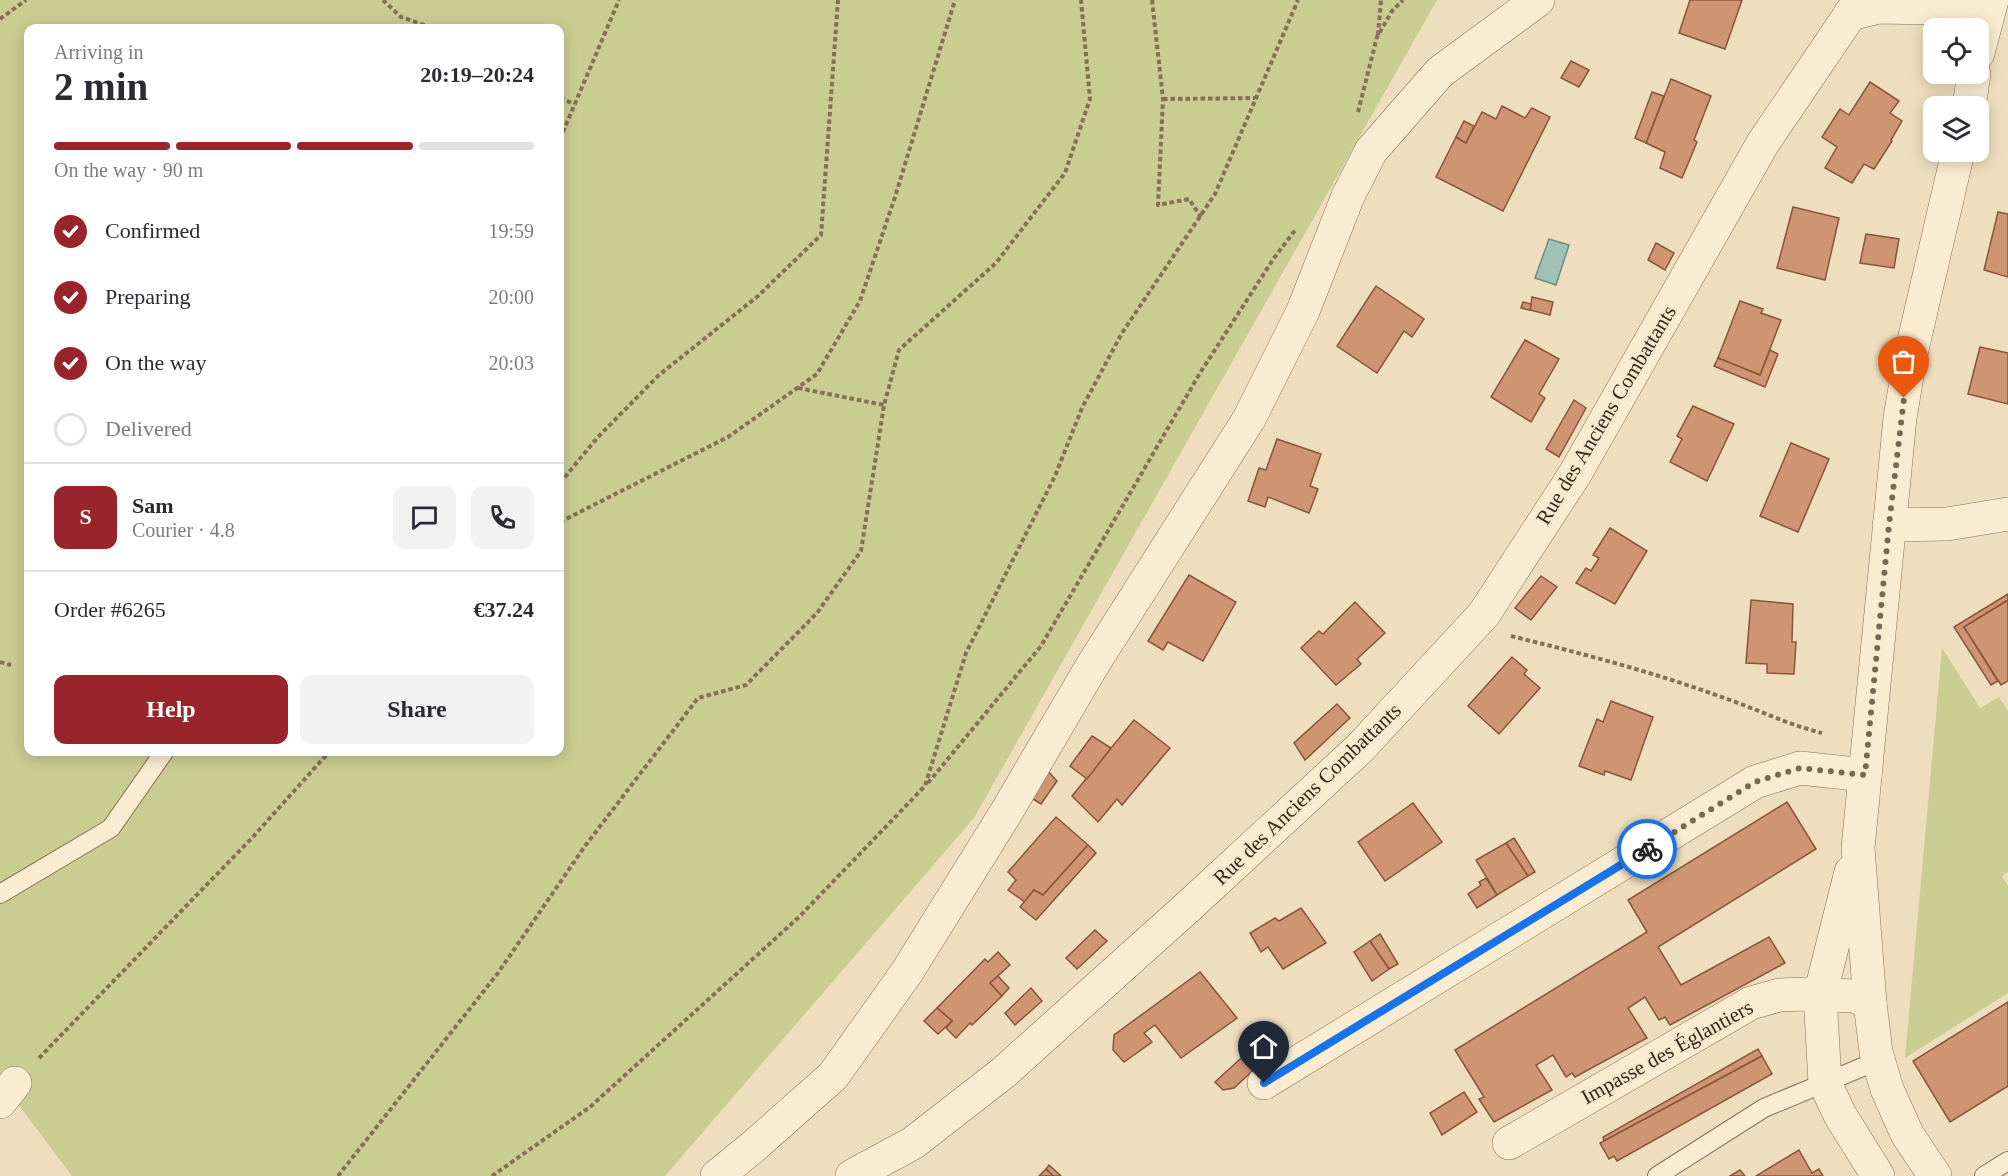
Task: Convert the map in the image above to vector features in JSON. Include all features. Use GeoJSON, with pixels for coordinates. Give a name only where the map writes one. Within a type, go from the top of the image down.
{"type":"FeatureCollection","features":[{"type":"Feature","properties":{"kind":"street"},"geometry":{"type":"LineString","coordinates":[[717,1176],[833,1076],[907,972],[1007,812],[1092,666],[1249,419],[1303,311],[1347,196],[1371,151],[1440,72],[1538,0]]}},
{"type":"Feature","properties":{"kind":"street"},"geometry":{"type":"LineString","coordinates":[[1986,18],[1990,0]]}},
{"type":"Feature","properties":{"kind":"street","name":"Rue des Anciens Combattants"},"geometry":{"type":"LineString","coordinates":[[852,1176],[913,1143],[1003,1073],[1360,748],[1484,614],[1575,474],[1763,143],[1855,7],[1935,12],[1957,11],[1974,9],[1990,0]]}},
{"type":"Feature","properties":{"kind":"street"},"geometry":{"type":"LineString","coordinates":[[1878,1176],[1840,1115],[1825,1083],[1820,995],[1858,848],[1900,418],[1910,358],[1956,162]]}},
{"type":"Feature","properties":{"kind":"street"},"geometry":{"type":"LineString","coordinates":[[1889,525],[1947,524],[2008,514]]}},
{"type":"Feature","properties":{"kind":"street"},"geometry":{"type":"LineString","coordinates":[[1264,1083],[1755,782],[1800,768],[1867,760]]}},
{"type":"Feature","properties":{"kind":"street"},"geometry":{"type":"LineString","coordinates":[[1858,848],[1876,1052],[1887,1089],[1907,1134],[1935,1176]]}},
{"type":"Feature","properties":{"kind":"street","name":"Impasse des Églantiers"},"geometry":{"type":"LineString","coordinates":[[1509,1143],[1751,1003],[1779,994],[1854,996],[1870,1003]]}},
{"type":"Feature","properties":{"kind":"lane"},"geometry":{"type":"LineString","coordinates":[[0,894],[111,828],[161,756]]}},
{"type":"Feature","properties":{"kind":"lane"},"geometry":{"type":"LineString","coordinates":[[1657,1176],[1764,1108],[1865,1066],[1876,1052]]}},
{"type":"Feature","properties":{"kind":"lane"},"geometry":{"type":"LineString","coordinates":[[1984,1176],[2008,1161]]}},
{"type":"Feature","properties":{"kind":"path"},"geometry":{"type":"LineString","coordinates":[[0,19],[26,0]]}},
{"type":"Feature","properties":{"kind":"path"},"geometry":{"type":"LineString","coordinates":[[383,0],[400,17],[421,24]]}},
{"type":"Feature","properties":{"kind":"path"},"geometry":{"type":"LineString","coordinates":[[564,129],[619,0]]}},
{"type":"Feature","properties":{"kind":"path"},"geometry":{"type":"LineString","coordinates":[[564,478],[597,438],[659,375],[759,297],[821,235],[838,0]]}},
{"type":"Feature","properties":{"kind":"path"},"geometry":{"type":"LineString","coordinates":[[564,520],[728,437],[818,374],[860,301],[895,197],[955,0]]}},
{"type":"Feature","properties":{"kind":"path"},"geometry":{"type":"LineString","coordinates":[[339,1176],[498,973],[585,846],[698,698],[746,685],[817,613],[861,551],[884,405],[899,350],[996,263],[1065,173],[1090,99],[1081,0]]}},
{"type":"Feature","properties":{"kind":"path"},"geometry":{"type":"LineString","coordinates":[[1152,0],[1162,99],[1158,205],[1190,198],[1201,217]]}},
{"type":"Feature","properties":{"kind":"path"},"geometry":{"type":"LineString","coordinates":[[926,786],[966,653],[1055,476],[1082,408],[1122,333],[1215,194],[1298,0]]}},
{"type":"Feature","properties":{"kind":"path"},"geometry":{"type":"LineString","coordinates":[[1357,118],[1358,106],[1377,37],[1381,0]]}},
{"type":"Feature","properties":{"kind":"path"},"geometry":{"type":"LineString","coordinates":[[1377,37],[1392,11],[1403,0]]}},
{"type":"Feature","properties":{"kind":"path"},"geometry":{"type":"LineString","coordinates":[[1162,99],[1255,98]]}},
{"type":"Feature","properties":{"kind":"path"},"geometry":{"type":"LineString","coordinates":[[564,100],[574,104]]}},
{"type":"Feature","properties":{"kind":"path"},"geometry":{"type":"LineString","coordinates":[[492,1176],[590,1107],[799,917],[926,786],[1041,646],[1200,374],[1274,258],[1299,225],[1340,217]]}},
{"type":"Feature","properties":{"kind":"path"},"geometry":{"type":"LineString","coordinates":[[797,388],[884,405]]}},
{"type":"Feature","properties":{"kind":"path"},"geometry":{"type":"LineString","coordinates":[[1503,585],[1503,634],[1612,662],[1726,698],[1804,729],[1867,760]]}},
{"type":"Feature","properties":{"kind":"path"},"geometry":{"type":"LineString","coordinates":[[0,662],[11,665]]}},
{"type":"Feature","properties":{"kind":"path"},"geometry":{"type":"LineString","coordinates":[[7,1093],[251,839],[325,756]]}},
{"type":"Feature","properties":{"kind":"green space"},"geometry":{"type":"Polygon","coordinates":[[[0,0],[1437,0],[974,818],[665,1176],[72,1176],[0,1080],[0,0]]]}},
{"type":"Feature","properties":{"kind":"green space"},"geometry":{"type":"Polygon","coordinates":[[[1942,648],[1980,708],[1999,697],[2008,711],[2008,872],[2002,876],[2008,886],[2008,993],[1905,1058],[1942,648]]]}},
{"type":"Feature","properties":{"kind":"water"},"geometry":{"type":"Polygon","coordinates":[[[1549,239],[1569,245],[1556,285],[1535,278],[1549,239]]]}},
{"type":"Feature","properties":{"kind":"building"},"geometry":{"type":"Polygon","coordinates":[[[1690,0],[1742,0],[1725,49],[1679,33],[1690,0]]]}},
{"type":"Feature","properties":{"kind":"building"},"geometry":{"type":"Polygon","coordinates":[[[1571,61],[1589,70],[1579,87],[1561,78],[1571,61]]]}},
{"type":"Feature","properties":{"kind":"building"},"geometry":{"type":"Polygon","coordinates":[[[1671,79],[1711,96],[1694,140],[1697,142],[1682,178],[1660,168],[1665,152],[1646,143],[1671,79]]]}},
{"type":"Feature","properties":{"kind":"building"},"geometry":{"type":"Polygon","coordinates":[[[1870,82],[1899,101],[1890,113],[1902,121],[1874,169],[1864,164],[1852,183],[1825,168],[1837,147],[1822,137],[1840,109],[1849,115],[1870,82]]]}},
{"type":"Feature","properties":{"kind":"building"},"geometry":{"type":"Polygon","coordinates":[[[1652,92],[1664,96],[1646,143],[1635,138],[1652,92]]]}},
{"type":"Feature","properties":{"kind":"building"},"geometry":{"type":"Polygon","coordinates":[[[1502,106],[1525,118],[1532,108],[1550,117],[1503,211],[1436,177],[1456,137],[1466,143],[1482,112],[1496,119],[1502,106]]]}},
{"type":"Feature","properties":{"kind":"building"},"geometry":{"type":"Polygon","coordinates":[[[1464,121],[1474,126],[1466,143],[1456,137],[1464,121]]]}},
{"type":"Feature","properties":{"kind":"building"},"geometry":{"type":"Polygon","coordinates":[[[1793,207],[1839,218],[1825,280],[1777,268],[1793,207]]]}},
{"type":"Feature","properties":{"kind":"building"},"geometry":{"type":"Polygon","coordinates":[[[1998,212],[2008,214],[2008,277],[1984,270],[1998,212]]]}},
{"type":"Feature","properties":{"kind":"building"},"geometry":{"type":"Polygon","coordinates":[[[1866,234],[1899,239],[1894,268],[1860,263],[1866,234]]]}},
{"type":"Feature","properties":{"kind":"building"},"geometry":{"type":"Polygon","coordinates":[[[1656,243],[1674,253],[1665,270],[1648,260],[1656,243]]]}},
{"type":"Feature","properties":{"kind":"building"},"geometry":{"type":"Polygon","coordinates":[[[1376,286],[1424,319],[1412,337],[1404,331],[1377,373],[1337,346],[1376,286]]]}},
{"type":"Feature","properties":{"kind":"building"},"geometry":{"type":"Polygon","coordinates":[[[1532,297],[1553,302],[1550,315],[1530,310],[1532,297]]]}},
{"type":"Feature","properties":{"kind":"building"},"geometry":{"type":"Polygon","coordinates":[[[1740,301],[1763,309],[1761,313],[1781,320],[1760,375],[1718,358],[1740,301]]]}},
{"type":"Feature","properties":{"kind":"building"},"geometry":{"type":"Polygon","coordinates":[[[1523,302],[1531,304],[1530,310],[1521,308],[1523,302]]]}},
{"type":"Feature","properties":{"kind":"building"},"geometry":{"type":"Polygon","coordinates":[[[1525,340],[1559,359],[1539,394],[1545,398],[1531,422],[1491,397],[1525,340]]]}},
{"type":"Feature","properties":{"kind":"building"},"geometry":{"type":"Polygon","coordinates":[[[1980,347],[2008,353],[2008,404],[1968,394],[1980,347]]]}},
{"type":"Feature","properties":{"kind":"building"},"geometry":{"type":"Polygon","coordinates":[[[1770,350],[1778,354],[1765,387],[1714,366],[1718,358],[1760,375],[1770,350]]]}},
{"type":"Feature","properties":{"kind":"building"},"geometry":{"type":"Polygon","coordinates":[[[1574,400],[1586,408],[1559,457],[1546,449],[1574,400]]]}},
{"type":"Feature","properties":{"kind":"building"},"geometry":{"type":"Polygon","coordinates":[[[1693,406],[1734,424],[1707,481],[1670,462],[1682,439],[1677,436],[1693,406]]]}},
{"type":"Feature","properties":{"kind":"building"},"geometry":{"type":"Polygon","coordinates":[[[1277,439],[1321,454],[1310,486],[1318,489],[1309,513],[1268,497],[1265,507],[1248,501],[1259,468],[1266,470],[1277,439]]]}},
{"type":"Feature","properties":{"kind":"building"},"geometry":{"type":"Polygon","coordinates":[[[1791,443],[1829,459],[1798,532],[1760,516],[1791,443]]]}},
{"type":"Feature","properties":{"kind":"building"},"geometry":{"type":"Polygon","coordinates":[[[1610,528],[1647,551],[1615,604],[1576,583],[1586,568],[1591,571],[1599,558],[1593,555],[1610,528]]]}},
{"type":"Feature","properties":{"kind":"building"},"geometry":{"type":"Polygon","coordinates":[[[1189,575],[1236,602],[1203,661],[1168,642],[1163,650],[1148,641],[1189,575]]]}},
{"type":"Feature","properties":{"kind":"building"},"geometry":{"type":"Polygon","coordinates":[[[1541,576],[1557,587],[1531,620],[1515,608],[1541,576]]]}},
{"type":"Feature","properties":{"kind":"building"},"geometry":{"type":"Polygon","coordinates":[[[2008,594],[2008,600],[1964,627],[1998,681],[1991,685],[1954,627],[2008,594]]]}},
{"type":"Feature","properties":{"kind":"building"},"geometry":{"type":"Polygon","coordinates":[[[1751,600],[1793,604],[1792,642],[1796,642],[1794,674],[1767,673],[1767,664],[1746,663],[1751,600]]]}},
{"type":"Feature","properties":{"kind":"building"},"geometry":{"type":"Polygon","coordinates":[[[2008,600],[2008,681],[2001,685],[1964,627],[2008,600]]]}},
{"type":"Feature","properties":{"kind":"building"},"geometry":{"type":"Polygon","coordinates":[[[1355,602],[1385,633],[1357,659],[1361,664],[1336,685],[1301,648],[1319,631],[1323,634],[1355,602]]]}},
{"type":"Feature","properties":{"kind":"building"},"geometry":{"type":"Polygon","coordinates":[[[1512,657],[1527,670],[1524,674],[1540,688],[1499,734],[1468,706],[1512,657]]]}},
{"type":"Feature","properties":{"kind":"building"},"geometry":{"type":"Polygon","coordinates":[[[1611,701],[1653,717],[1631,780],[1605,771],[1604,775],[1579,766],[1597,719],[1603,722],[1611,701]]]}},
{"type":"Feature","properties":{"kind":"building"},"geometry":{"type":"Polygon","coordinates":[[[1337,704],[1350,718],[1305,760],[1294,743],[1337,704]]]}},
{"type":"Feature","properties":{"kind":"building"},"geometry":{"type":"Polygon","coordinates":[[[1134,720],[1170,748],[1122,805],[1117,799],[1098,822],[1072,796],[1134,720]]]}},
{"type":"Feature","properties":{"kind":"building"},"geometry":{"type":"Polygon","coordinates":[[[1092,736],[1111,748],[1087,779],[1070,766],[1092,736]]]}},
{"type":"Feature","properties":{"kind":"building"},"geometry":{"type":"Polygon","coordinates":[[[1046,769],[1057,781],[1041,804],[1028,796],[1046,769]]]}},
{"type":"Feature","properties":{"kind":"building"},"geometry":{"type":"Polygon","coordinates":[[[1787,802],[1816,849],[1658,947],[1681,985],[1769,937],[1785,963],[1670,1025],[1665,1017],[1659,1020],[1645,997],[1628,1008],[1647,1038],[1575,1077],[1572,1073],[1566,1077],[1553,1055],[1536,1065],[1552,1090],[1494,1122],[1479,1099],[1484,1097],[1455,1050],[1647,932],[1628,900],[1787,802]]]}},
{"type":"Feature","properties":{"kind":"building"},"geometry":{"type":"Polygon","coordinates":[[[1413,803],[1442,842],[1385,881],[1358,842],[1413,803]]]}},
{"type":"Feature","properties":{"kind":"building"},"geometry":{"type":"Polygon","coordinates":[[[1056,817],[1088,845],[1043,895],[1034,890],[1025,902],[1008,890],[1016,880],[1008,872],[1056,817]]]}},
{"type":"Feature","properties":{"kind":"building"},"geometry":{"type":"Polygon","coordinates":[[[1514,838],[1535,872],[1528,876],[1506,843],[1514,838]]]}},
{"type":"Feature","properties":{"kind":"building"},"geometry":{"type":"Polygon","coordinates":[[[1506,843],[1528,876],[1497,895],[1476,860],[1506,843]]]}},
{"type":"Feature","properties":{"kind":"building"},"geometry":{"type":"Polygon","coordinates":[[[1088,845],[1096,853],[1036,920],[1020,907],[1034,890],[1043,895],[1088,845]]]}},
{"type":"Feature","properties":{"kind":"building"},"geometry":{"type":"Polygon","coordinates":[[[1486,878],[1497,895],[1477,908],[1468,894],[1481,885],[1479,882],[1486,878]]]}},
{"type":"Feature","properties":{"kind":"building"},"geometry":{"type":"Polygon","coordinates":[[[1301,908],[1326,943],[1283,969],[1268,947],[1261,952],[1250,933],[1275,918],[1279,921],[1301,908]]]}},
{"type":"Feature","properties":{"kind":"building"},"geometry":{"type":"Polygon","coordinates":[[[1095,930],[1107,941],[1077,969],[1066,958],[1095,930]]]}},
{"type":"Feature","properties":{"kind":"building"},"geometry":{"type":"Polygon","coordinates":[[[1380,934],[1398,964],[1389,969],[1370,941],[1380,934]]]}},
{"type":"Feature","properties":{"kind":"building"},"geometry":{"type":"Polygon","coordinates":[[[1370,941],[1389,969],[1372,981],[1354,952],[1370,941]]]}},
{"type":"Feature","properties":{"kind":"building"},"geometry":{"type":"Polygon","coordinates":[[[998,952],[1010,965],[990,983],[1002,996],[956,1038],[946,1028],[952,1021],[937,1008],[985,959],[988,962],[998,952]]]}},
{"type":"Feature","properties":{"kind":"building"},"geometry":{"type":"Polygon","coordinates":[[[1200,972],[1237,1018],[1181,1058],[1155,1025],[1144,1033],[1152,1042],[1124,1062],[1113,1050],[1114,1035],[1200,972]]]}},
{"type":"Feature","properties":{"kind":"building"},"geometry":{"type":"Polygon","coordinates":[[[998,976],[1009,988],[1002,996],[990,983],[998,976]]]}},
{"type":"Feature","properties":{"kind":"building"},"geometry":{"type":"Polygon","coordinates":[[[1031,988],[1042,1001],[1015,1025],[1005,1013],[1031,988]]]}},
{"type":"Feature","properties":{"kind":"building"},"geometry":{"type":"Polygon","coordinates":[[[2008,1002],[2008,1086],[1950,1122],[1913,1061],[2008,1002]]]}},
{"type":"Feature","properties":{"kind":"building"},"geometry":{"type":"Polygon","coordinates":[[[937,1008],[952,1021],[938,1034],[924,1021],[937,1008]]]}},
{"type":"Feature","properties":{"kind":"building"},"geometry":{"type":"Polygon","coordinates":[[[1262,1039],[1274,1051],[1234,1088],[1223,1090],[1215,1082],[1262,1039]]]}},
{"type":"Feature","properties":{"kind":"building"},"geometry":{"type":"Polygon","coordinates":[[[1758,1049],[1762,1056],[1604,1141],[1603,1137],[1758,1049]]]}},
{"type":"Feature","properties":{"kind":"building"},"geometry":{"type":"Polygon","coordinates":[[[1762,1056],[1772,1074],[1617,1161],[1614,1156],[1609,1159],[1600,1143],[1762,1056]]]}},
{"type":"Feature","properties":{"kind":"building"},"geometry":{"type":"Polygon","coordinates":[[[1464,1092],[1477,1112],[1442,1135],[1430,1113],[1464,1092]]]}},
{"type":"Feature","properties":{"kind":"building"},"geometry":{"type":"Polygon","coordinates":[[[1799,1150],[1812,1173],[1819,1169],[1823,1176],[1756,1176],[1799,1150]]]}},
{"type":"Feature","properties":{"kind":"building"},"geometry":{"type":"Polygon","coordinates":[[[1049,1165],[1061,1176],[1053,1176],[1046,1169],[1049,1165]]]}},
{"type":"Feature","properties":{"kind":"building"},"geometry":{"type":"Polygon","coordinates":[[[1046,1169],[1053,1176],[1039,1176],[1046,1169]]]}},
{"type":"Feature","properties":{"kind":"building"},"geometry":{"type":"Polygon","coordinates":[[[1740,1170],[1745,1176],[1730,1176],[1740,1170]]]}},
{"type":"Feature","properties":{"kind":"way so far"},"geometry":{"type":"LineString","coordinates":[[1647,849],[1755,782],[1800,768],[1865,775],[1900,418],[1904,398]]}},
{"type":"Feature","properties":{"kind":"route"},"geometry":{"type":"LineString","coordinates":[[1264,1083],[1647,849]]}}]}
